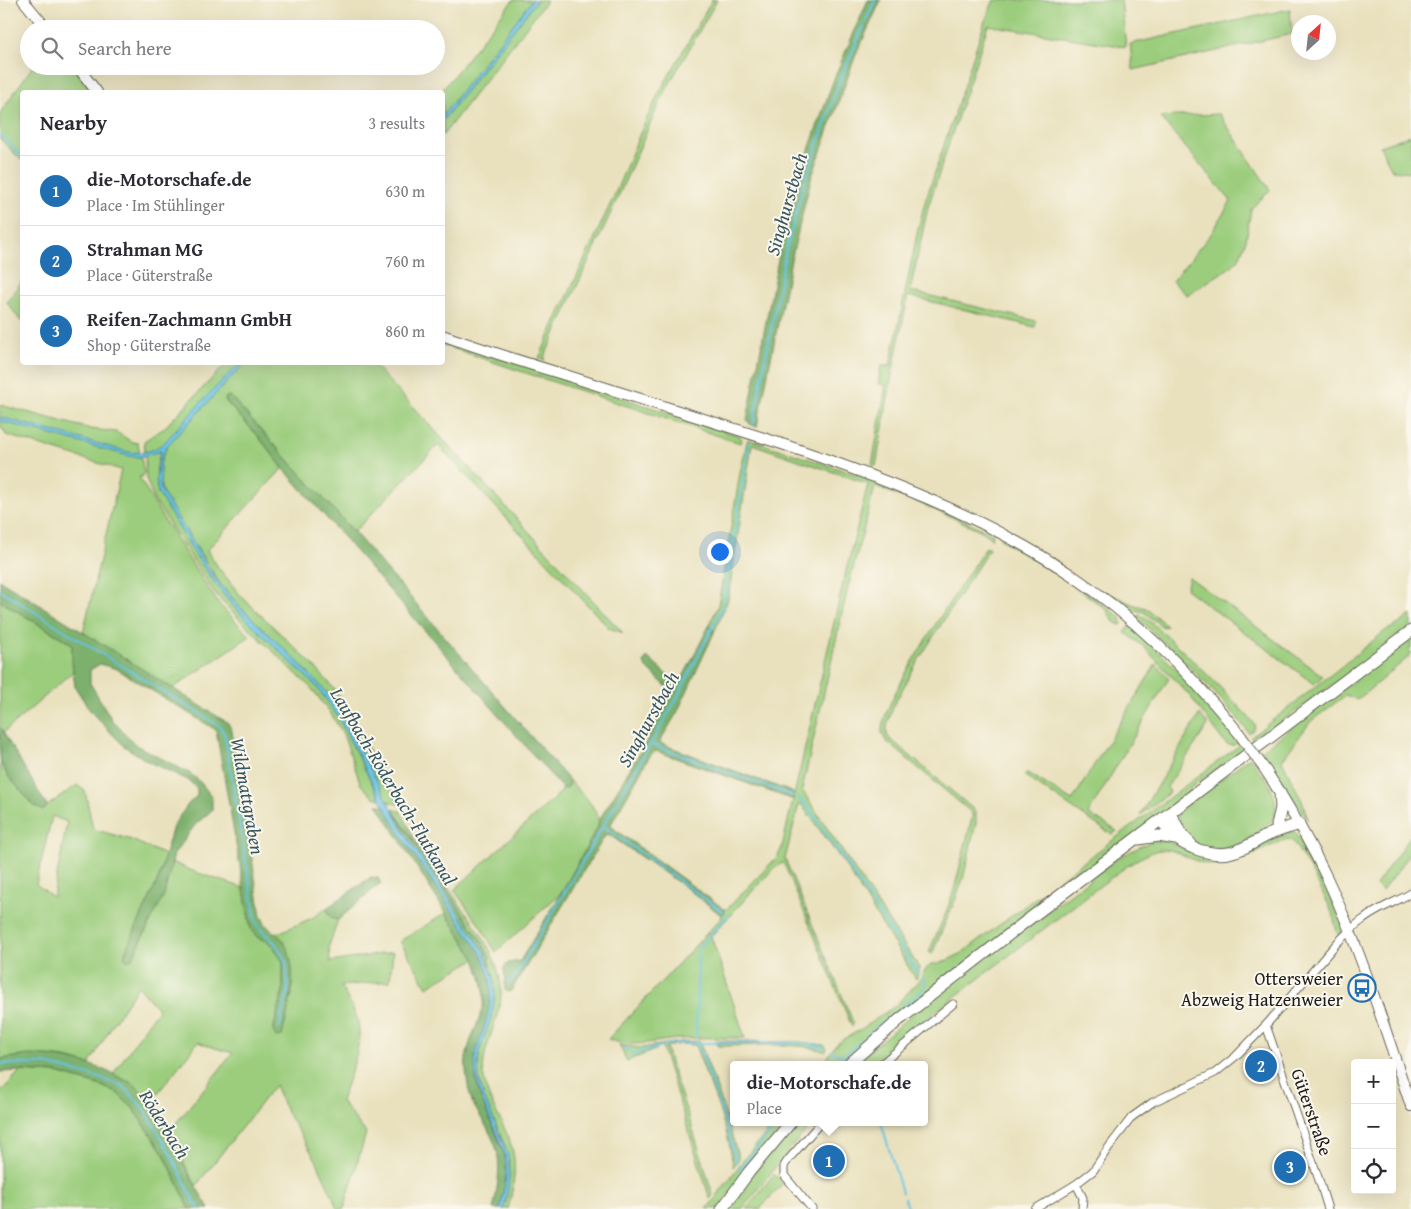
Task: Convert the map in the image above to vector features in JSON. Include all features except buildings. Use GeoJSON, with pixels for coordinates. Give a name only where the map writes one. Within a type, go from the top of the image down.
{"type":"FeatureCollection","features":[{"type":"Feature","properties":{"kind":"main road"},"geometry":{"type":"LineString","coordinates":[[853,1061],[899,1020],[1025,922],[1411,631]]}},
{"type":"Feature","properties":{"kind":"main road"},"geometry":{"type":"LineString","coordinates":[[1278,825],[1281,808],[1280,793]]}},
{"type":"Feature","properties":{"kind":"main road"},"geometry":{"type":"LineString","coordinates":[[1166,817],[1170,834],[1176,839],[1210,854],[1223,855],[1236,852],[1297,821]]}},
{"type":"Feature","properties":{"kind":"main road"},"geometry":{"type":"LineString","coordinates":[[1166,817],[1196,849]]}},
{"type":"Feature","properties":{"kind":"main road"},"geometry":{"type":"LineString","coordinates":[[1268,835],[1278,825],[1288,820],[1297,821]]}},
{"type":"Feature","properties":{"kind":"main road"},"geometry":{"type":"LineString","coordinates":[[1134,840],[1152,836],[1176,839]]}},
{"type":"Feature","properties":{"kind":"main road"},"geometry":{"type":"LineString","coordinates":[[722,1209],[749,1172],[788,1126]]}},
{"type":"Feature","properties":{"kind":"street"},"geometry":{"type":"LineString","coordinates":[[22,0],[39,20]]}},
{"type":"Feature","properties":{"kind":"street"},"geometry":{"type":"LineString","coordinates":[[84,75],[95,90]]}},
{"type":"Feature","properties":{"kind":"street"},"geometry":{"type":"LineString","coordinates":[[445,336],[828,460],[921,495],[956,510],[1033,551],[1075,578],[1130,619],[1192,678],[1238,732],[1266,771],[1297,821],[1350,931],[1411,1106]]}},
{"type":"Feature","properties":{"kind":"street"},"geometry":{"type":"LineString","coordinates":[[1035,1209],[1076,1184],[1093,1171],[1108,1147],[1132,1118],[1153,1102],[1215,1073],[1236,1056],[1266,1025],[1337,943],[1364,919],[1411,894]]}},
{"type":"Feature","properties":{"kind":"street"},"geometry":{"type":"LineString","coordinates":[[885,1061],[953,1004]]}},
{"type":"Feature","properties":{"kind":"street","name":"Güterstraße"},"geometry":{"type":"LineString","coordinates":[[1266,1025],[1328,1209]]}},
{"type":"Feature","properties":{"kind":"street"},"geometry":{"type":"LineString","coordinates":[[812,1209],[784,1175],[784,1166],[818,1126]]}},
{"type":"Feature","properties":{"kind":"street"},"geometry":{"type":"LineString","coordinates":[[1076,1184],[1083,1198],[1082,1209]]}},
{"type":"Feature","properties":{"kind":"green space"},"geometry":{"type":"Polygon","coordinates":[[[513,0],[532,0],[445,112],[445,90],[443,90],[513,0]]]}},
{"type":"Feature","properties":{"kind":"green space"},"geometry":{"type":"Polygon","coordinates":[[[537,0],[547,0],[445,132],[445,117],[537,0]]]}},
{"type":"Feature","properties":{"kind":"green space"},"geometry":{"type":"Polygon","coordinates":[[[712,0],[717,0],[662,97],[544,358],[545,360],[539,358],[659,93],[712,0]]]}},
{"type":"Feature","properties":{"kind":"green space"},"geometry":{"type":"Polygon","coordinates":[[[868,0],[881,0],[855,57],[811,179],[791,260],[757,427],[750,424],[747,420],[785,223],[835,76],[868,0]]]}},
{"type":"Feature","properties":{"kind":"green space"},"geometry":{"type":"Polygon","coordinates":[[[994,0],[1121,0],[1126,47],[988,25],[928,207],[910,291],[1036,321],[1035,327],[908,296],[876,466],[872,465],[886,385],[878,384],[881,366],[890,366],[925,202],[984,23],[994,0]]]}},
{"type":"Feature","properties":{"kind":"green space"},"geometry":{"type":"Polygon","coordinates":[[[1290,9],[1291,34],[1133,70],[1130,44],[1290,9]]]}},
{"type":"Feature","properties":{"kind":"green space"},"geometry":{"type":"Polygon","coordinates":[[[27,75],[79,75],[91,90],[20,90],[20,159],[0,139],[0,113],[27,75]]]}},
{"type":"Feature","properties":{"kind":"green space"},"geometry":{"type":"Polygon","coordinates":[[[1219,114],[1270,190],[1251,209],[1246,240],[1239,259],[1232,266],[1187,295],[1172,281],[1211,234],[1231,201],[1160,117],[1219,114]]]}},
{"type":"Feature","properties":{"kind":"green space"},"geometry":{"type":"Polygon","coordinates":[[[1411,135],[1411,172],[1392,170],[1380,146],[1411,135]]]}},
{"type":"Feature","properties":{"kind":"green space"},"geometry":{"type":"Polygon","coordinates":[[[20,284],[20,320],[7,302],[20,284]]]}},
{"type":"Feature","properties":{"kind":"green space"},"geometry":{"type":"Polygon","coordinates":[[[445,341],[740,436],[742,440],[741,443],[445,346],[445,341]]]}},
{"type":"Feature","properties":{"kind":"green space"},"geometry":{"type":"Polygon","coordinates":[[[225,365],[374,365],[623,633],[609,628],[438,445],[354,532],[230,396],[227,397],[225,400],[258,436],[283,468],[207,550],[241,596],[312,664],[332,686],[349,710],[373,758],[400,805],[387,801],[332,698],[293,657],[240,607],[221,585],[167,502],[161,487],[159,474],[161,461],[167,446],[164,444],[145,453],[144,441],[163,429],[225,365]]]}},
{"type":"Feature","properties":{"kind":"green space"},"geometry":{"type":"Polygon","coordinates":[[[230,396],[354,532],[568,779],[569,785],[567,788],[562,788],[283,468],[258,436],[225,400],[226,397],[230,396]]]}},
{"type":"Feature","properties":{"kind":"green space"},"geometry":{"type":"Polygon","coordinates":[[[0,405],[91,429],[116,432],[132,442],[138,443],[144,472],[142,477],[139,477],[162,517],[218,603],[250,636],[172,689],[83,633],[121,470],[6,435],[3,429],[0,428],[0,405]]]}},
{"type":"Feature","properties":{"kind":"green space"},"geometry":{"type":"Polygon","coordinates":[[[748,439],[858,475],[933,505],[993,534],[991,539],[980,530],[920,503],[875,487],[848,587],[802,790],[920,969],[916,979],[843,862],[801,804],[799,804],[785,859],[853,1022],[852,1027],[785,866],[782,863],[773,869],[711,936],[745,1038],[686,1038],[643,1044],[625,1044],[608,1039],[722,917],[720,914],[724,912],[724,909],[727,909],[778,856],[782,847],[868,484],[752,444],[728,599],[713,635],[713,629],[711,627],[708,628],[718,606],[740,473],[748,439]]]}},
{"type":"Feature","properties":{"kind":"green space"},"geometry":{"type":"Polygon","coordinates":[[[161,450],[156,472],[158,493],[200,562],[226,598],[316,686],[338,717],[380,799],[373,797],[361,785],[343,734],[329,711],[311,688],[223,603],[154,500],[146,479],[145,456],[161,450]]]}},
{"type":"Feature","properties":{"kind":"green space"},"geometry":{"type":"Polygon","coordinates":[[[1001,537],[1092,596],[1121,618],[1122,624],[1114,622],[1106,609],[1066,580],[1000,539],[1001,537]]]}},
{"type":"Feature","properties":{"kind":"green space"},"geometry":{"type":"Polygon","coordinates":[[[986,547],[989,549],[916,664],[895,703],[887,726],[889,738],[976,813],[976,823],[963,879],[932,954],[929,952],[955,886],[972,813],[885,740],[882,733],[885,718],[908,669],[986,547]]]}},
{"type":"Feature","properties":{"kind":"green space"},"geometry":{"type":"Polygon","coordinates":[[[1189,577],[1323,676],[1314,684],[1186,589],[1189,577]]]}},
{"type":"Feature","properties":{"kind":"green space"},"geometry":{"type":"Polygon","coordinates":[[[0,580],[228,723],[232,731],[261,916],[269,928],[282,939],[291,961],[292,987],[282,1036],[276,1037],[273,1031],[283,991],[283,962],[275,949],[267,941],[258,938],[251,930],[216,730],[117,669],[100,664],[90,670],[90,683],[112,720],[136,745],[191,774],[212,797],[212,810],[195,825],[174,854],[164,895],[133,957],[128,961],[124,958],[125,952],[158,880],[173,826],[189,803],[197,796],[197,788],[188,780],[149,762],[124,746],[91,712],[75,687],[72,644],[0,601],[0,580]]]}},
{"type":"Feature","properties":{"kind":"green space"},"geometry":{"type":"Polygon","coordinates":[[[1111,594],[1146,608],[1167,626],[1160,625],[1140,611],[1131,612],[1111,594]]]}},
{"type":"Feature","properties":{"kind":"green space"},"geometry":{"type":"Polygon","coordinates":[[[0,601],[72,644],[73,672],[3,733],[0,727],[0,601]]]}},
{"type":"Feature","properties":{"kind":"green space"},"geometry":{"type":"Polygon","coordinates":[[[1139,615],[1145,617],[1159,629],[1214,681],[1253,722],[1255,725],[1254,729],[1249,733],[1181,658],[1136,617],[1139,615]]]}},
{"type":"Feature","properties":{"kind":"green space"},"geometry":{"type":"Polygon","coordinates":[[[1411,615],[1411,627],[1254,742],[1251,737],[1385,631],[1411,615]]]}},
{"type":"Feature","properties":{"kind":"green space"},"geometry":{"type":"Polygon","coordinates":[[[1129,626],[1160,652],[1186,679],[1236,735],[1234,736],[1239,742],[1228,745],[1224,742],[1190,696],[1143,646],[1127,634],[1125,631],[1129,626]]]}},
{"type":"Feature","properties":{"kind":"green space"},"geometry":{"type":"Polygon","coordinates":[[[711,627],[713,635],[677,713],[660,741],[662,744],[792,792],[793,798],[791,799],[656,751],[650,755],[610,826],[724,909],[725,912],[720,914],[688,889],[606,834],[511,991],[508,992],[505,990],[504,967],[508,963],[520,961],[562,892],[598,827],[599,820],[673,693],[645,666],[644,662],[647,657],[676,683],[681,681],[708,628],[711,627]]]}},
{"type":"Feature","properties":{"kind":"green space"},"geometry":{"type":"Polygon","coordinates":[[[1411,637],[1411,648],[1409,650],[1411,655],[1357,700],[1346,695],[1311,721],[1282,760],[1303,803],[1308,820],[1261,751],[1411,637]]]}},
{"type":"Feature","properties":{"kind":"green space"},"geometry":{"type":"Polygon","coordinates":[[[1156,664],[1169,678],[1088,814],[1117,831],[1112,835],[1025,776],[1027,772],[1072,801],[1156,664]]]}},
{"type":"Feature","properties":{"kind":"green space"},"geometry":{"type":"Polygon","coordinates":[[[1200,714],[1208,725],[1167,787],[1170,792],[1140,815],[1200,714]]]}},
{"type":"Feature","properties":{"kind":"green space"},"geometry":{"type":"Polygon","coordinates":[[[0,727],[47,806],[43,811],[33,805],[8,776],[0,761],[0,727]]]}},
{"type":"Feature","properties":{"kind":"green space"},"geometry":{"type":"Polygon","coordinates":[[[1241,744],[1244,749],[1190,788],[1191,790],[865,1044],[846,1061],[825,1061],[834,1047],[842,1040],[895,1006],[917,983],[931,964],[939,964],[962,953],[1241,744]]]}},
{"type":"Feature","properties":{"kind":"green space"},"geometry":{"type":"Polygon","coordinates":[[[1250,757],[1262,775],[1264,774],[1273,793],[1276,808],[1273,819],[1267,826],[1235,846],[1214,849],[1194,843],[1190,840],[1177,819],[1178,814],[1250,757]]]}},
{"type":"Feature","properties":{"kind":"green space"},"geometry":{"type":"Polygon","coordinates":[[[1,763],[6,773],[43,811],[47,806],[77,785],[85,791],[93,829],[132,840],[165,855],[158,880],[125,952],[128,961],[133,957],[163,895],[172,862],[195,872],[244,888],[251,930],[258,938],[267,941],[275,949],[283,962],[283,991],[273,1031],[292,995],[292,971],[288,953],[282,939],[276,934],[314,917],[328,907],[327,912],[332,918],[338,920],[329,946],[330,962],[393,952],[390,981],[341,986],[357,1018],[359,1042],[341,1101],[366,1133],[344,1209],[337,1209],[316,1160],[286,1111],[275,1085],[196,1186],[168,1133],[233,1053],[198,1042],[150,1103],[135,1086],[113,1074],[158,1009],[138,986],[89,1065],[67,1058],[45,1056],[0,1059],[1,763]],[[52,816],[36,884],[53,897],[67,822],[52,816]]]}},
{"type":"Feature","properties":{"kind":"green space"},"geometry":{"type":"Polygon","coordinates":[[[568,779],[593,807],[597,814],[598,827],[562,892],[496,952],[481,927],[454,890],[562,791],[562,788],[567,788],[569,785],[568,779]]]}},
{"type":"Feature","properties":{"kind":"green space"},"geometry":{"type":"Polygon","coordinates":[[[377,804],[392,809],[482,942],[490,958],[487,969],[490,978],[491,996],[488,1016],[477,1049],[476,1082],[505,1156],[506,1176],[500,1209],[493,1209],[499,1163],[497,1150],[473,1104],[466,1070],[470,1041],[483,1005],[484,991],[481,977],[475,959],[377,804]]]}},
{"type":"Feature","properties":{"kind":"green space"},"geometry":{"type":"Polygon","coordinates":[[[393,809],[400,811],[422,851],[481,934],[496,965],[501,987],[501,999],[483,1067],[486,1088],[508,1137],[513,1153],[514,1177],[508,1209],[504,1209],[510,1165],[505,1146],[479,1081],[478,1062],[494,978],[490,966],[490,958],[482,942],[393,809]]]}},
{"type":"Feature","properties":{"kind":"green space"},"geometry":{"type":"Polygon","coordinates":[[[1294,831],[1342,924],[1340,935],[1338,935],[1331,911],[1322,892],[1291,840],[1287,839],[1277,843],[1236,862],[1214,865],[1194,860],[1170,850],[1153,852],[1124,868],[1100,886],[939,1009],[877,1061],[858,1061],[917,1010],[1118,858],[1151,841],[1167,841],[1202,856],[1257,844],[1294,831]]]}},
{"type":"Feature","properties":{"kind":"green space"},"geometry":{"type":"Polygon","coordinates":[[[1411,835],[1411,853],[1382,891],[1376,885],[1411,835]]]}},
{"type":"Feature","properties":{"kind":"green space"},"geometry":{"type":"Polygon","coordinates":[[[371,877],[378,878],[381,883],[338,920],[332,918],[327,911],[328,907],[371,877]]]}},
{"type":"Feature","properties":{"kind":"green space"},"geometry":{"type":"Polygon","coordinates":[[[446,913],[475,959],[427,987],[400,941],[446,913]]]}},
{"type":"Feature","properties":{"kind":"green space"},"geometry":{"type":"Polygon","coordinates":[[[699,1041],[719,1094],[739,1159],[733,1167],[723,1121],[695,1045],[680,1044],[666,1047],[713,1195],[710,1199],[662,1047],[627,1061],[619,1045],[641,1048],[699,1041]]]}},
{"type":"Feature","properties":{"kind":"green space"},"geometry":{"type":"Polygon","coordinates":[[[716,1041],[800,1042],[824,1045],[827,1049],[825,1052],[802,1046],[788,1045],[718,1046],[716,1041]]]}},
{"type":"Feature","properties":{"kind":"green space"},"geometry":{"type":"Polygon","coordinates":[[[28,1055],[63,1058],[85,1063],[135,1085],[153,1108],[210,1209],[190,1209],[164,1154],[133,1108],[117,1093],[102,1086],[57,1073],[0,1072],[0,1059],[28,1055]]]}},
{"type":"Feature","properties":{"kind":"green space"},"geometry":{"type":"Polygon","coordinates":[[[20,1071],[57,1073],[102,1086],[117,1093],[133,1108],[164,1154],[190,1209],[0,1209],[0,1093],[20,1071]]]}},
{"type":"Feature","properties":{"kind":"green space"},"geometry":{"type":"Polygon","coordinates":[[[773,1126],[783,1126],[717,1209],[707,1209],[745,1158],[773,1126]]]}},
{"type":"Feature","properties":{"kind":"green space"},"geometry":{"type":"Polygon","coordinates":[[[793,1126],[810,1126],[742,1209],[727,1209],[743,1186],[793,1126]]]}},
{"type":"Feature","properties":{"kind":"green space"},"geometry":{"type":"Polygon","coordinates":[[[774,1174],[783,1183],[760,1209],[746,1209],[774,1174]]]}},
{"type":"Feature","properties":{"kind":"water"},"geometry":{"type":"Polygon","coordinates":[[[532,0],[537,0],[445,117],[445,112],[532,0]]]}},
{"type":"Feature","properties":{"kind":"water"},"geometry":{"type":"Polygon","coordinates":[[[238,365],[243,365],[167,446],[160,466],[161,490],[208,568],[222,587],[332,698],[408,838],[484,951],[494,978],[495,996],[491,1018],[480,1050],[478,1062],[479,1081],[508,1155],[509,1182],[504,1209],[500,1209],[506,1176],[505,1156],[482,1100],[475,1065],[476,1052],[485,1025],[491,991],[488,972],[481,953],[404,840],[338,717],[316,686],[226,598],[200,562],[158,493],[157,472],[161,451],[140,457],[129,456],[0,421],[0,417],[128,452],[147,452],[164,443],[238,365]]]}},
{"type":"Feature","properties":{"kind":"waterway","name":"Singhurstbach"},"geometry":{"type":"LineString","coordinates":[[753,424],[786,250],[802,190],[840,80],[875,0]]}},
{"type":"Feature","properties":{"kind":"waterway"},"geometry":{"type":"LineString","coordinates":[[0,134],[20,155]]}},
{"type":"Feature","properties":{"kind":"waterway","name":"Singhurstbach"},"geometry":{"type":"LineString","coordinates":[[507,983],[513,979],[525,960],[675,702],[723,606],[749,443]]}},
{"type":"Feature","properties":{"kind":"waterway","name":"Wildmattgraben"},"geometry":{"type":"LineString","coordinates":[[0,590],[220,726],[225,736],[256,922],[262,931],[275,943],[286,962],[288,992],[279,1028]]}},
{"type":"Feature","properties":{"kind":"waterway"},"geometry":{"type":"LineString","coordinates":[[651,744],[793,796]]}},
{"type":"Feature","properties":{"kind":"waterway"},"geometry":{"type":"LineString","coordinates":[[798,798],[807,806],[918,973]]}},
{"type":"Feature","properties":{"kind":"waterway"},"geometry":{"type":"LineString","coordinates":[[603,826],[723,912]]}},
{"type":"Feature","properties":{"kind":"waterway"},"geometry":{"type":"LineString","coordinates":[[696,1037],[698,948],[728,916]]}},
{"type":"Feature","properties":{"kind":"waterway"},"geometry":{"type":"LineString","coordinates":[[839,1061],[925,988],[926,984],[922,977]]}},
{"type":"Feature","properties":{"kind":"waterway"},"geometry":{"type":"LineString","coordinates":[[666,1045],[682,1043],[797,1043],[811,1044],[824,1048]]}},
{"type":"Feature","properties":{"kind":"waterway"},"geometry":{"type":"LineString","coordinates":[[697,1043],[724,1117],[736,1162]]}},
{"type":"Feature","properties":{"kind":"waterway"},"geometry":{"type":"LineString","coordinates":[[623,1047],[635,1054],[663,1046]]}},
{"type":"Feature","properties":{"kind":"waterway"},"geometry":{"type":"LineString","coordinates":[[831,1051],[842,1056]]}},
{"type":"Feature","properties":{"kind":"waterway","name":"Röderbach"},"geometry":{"type":"LineString","coordinates":[[0,1064],[45,1064],[90,1075],[123,1086],[144,1109],[200,1209]]}},
{"type":"Feature","properties":{"kind":"waterway"},"geometry":{"type":"LineString","coordinates":[[738,1171],[776,1126]]}},
{"type":"Feature","properties":{"kind":"waterway"},"geometry":{"type":"LineString","coordinates":[[882,1126],[902,1193]]}},
{"type":"Feature","properties":{"kind":"waterway"},"geometry":{"type":"LineString","coordinates":[[904,1198],[909,1209]]}},
{"type":"Feature","properties":{"kind":"place","name":"Ottersweier Abzweig Hatzenweier"},"geometry":{"type":"Point","coordinates":[1362,988]}},
{"type":"Feature","properties":{"kind":"place","name":"Strahman MG"},"geometry":{"type":"Point","coordinates":[1261,1066]}},
{"type":"Feature","properties":{"kind":"place","name":"die-Motorschafe.de"},"geometry":{"type":"Point","coordinates":[829,1161]}},
{"type":"Feature","properties":{"kind":"place","name":"Reifen-Zachmann GmbH"},"geometry":{"type":"Point","coordinates":[1290,1167]}},
{"type":"Feature","properties":{"kind":"water label","name":"Laufbach-Röderbach-Flutkanal"},"geometry":{"type":"Point","coordinates":[394,786]}}]}
